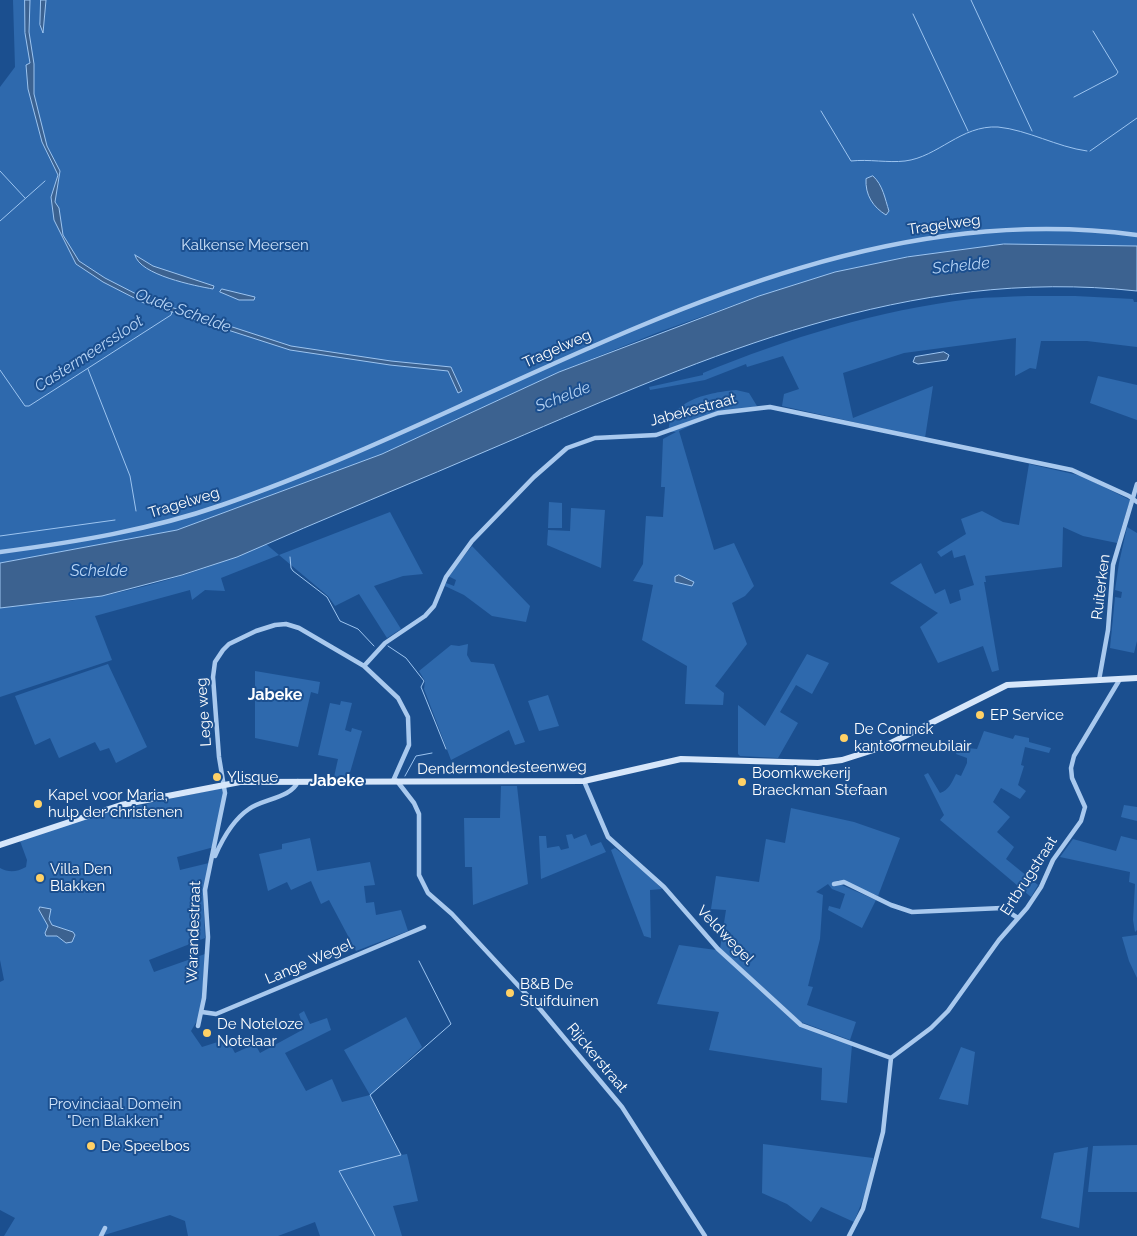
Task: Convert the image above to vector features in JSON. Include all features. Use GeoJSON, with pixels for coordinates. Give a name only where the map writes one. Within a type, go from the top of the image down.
{"type":"FeatureCollection","features":[{"type":"Feature","properties":{"kind":"main road","name":"Dendermondesteenweg"},"geometry":{"type":"LineString","coordinates":[[0,845],[101,810],[222,784],[298,781],[584,781],[681,759],[818,763],[842,760],[883,747],[1007,685],[1137,678]]}},
{"type":"Feature","properties":{"kind":"street","name":"Tragelweg"},"geometry":{"type":"LineString","coordinates":[[0,552],[135,531],[225,504],[377,444],[646,323],[731,290],[794,269],[886,246],[983,232],[1064,228],[1137,235]]}},
{"type":"Feature","properties":{"kind":"street","name":"Jabekestraat"},"geometry":{"type":"LineString","coordinates":[[364,666],[385,643],[425,616],[434,606],[446,577],[467,548],[489,521],[521,489],[567,448],[595,438],[664,434],[718,413],[770,407],[1072,470],[1137,502]]}},
{"type":"Feature","properties":{"kind":"street","name":"Ruiterken"},"geometry":{"type":"LineString","coordinates":[[1099,680],[1108,630],[1113,566],[1137,484]]}},
{"type":"Feature","properties":{"kind":"street","name":"Lege weg"},"geometry":{"type":"LineString","coordinates":[[222,784],[213,670],[215,662],[229,644],[264,627],[286,624],[299,628],[364,666]]}},
{"type":"Feature","properties":{"kind":"street"},"geometry":{"type":"LineString","coordinates":[[364,666],[398,698],[408,717],[409,745],[395,781]]}},
{"type":"Feature","properties":{"kind":"street","name":"Ertbrugstraat"},"geometry":{"type":"LineString","coordinates":[[891,1058],[931,1028],[948,1011],[1040,887],[1053,860],[1081,821],[1085,806],[1072,778],[1071,768],[1074,756],[1120,679]]}},
{"type":"Feature","properties":{"kind":"street","name":"Warandestraat"},"geometry":{"type":"LineString","coordinates":[[210,869],[219,847],[235,823],[248,809],[267,799],[290,792],[298,781]]}},
{"type":"Feature","properties":{"kind":"street","name":"Rijckerstraat"},"geometry":{"type":"LineString","coordinates":[[395,781],[414,803],[419,814],[419,875],[428,893],[452,914],[540,1009],[622,1107],[705,1236]]}},
{"type":"Feature","properties":{"kind":"street","name":"Veldwegel"},"geometry":{"type":"LineString","coordinates":[[584,781],[608,837],[664,887],[718,949],[801,1025],[891,1058]]}},
{"type":"Feature","properties":{"kind":"street","name":"Warandestraat"},"geometry":{"type":"LineString","coordinates":[[198,1026],[202,1012],[208,937],[205,890],[225,792],[222,784]]}},
{"type":"Feature","properties":{"kind":"street"},"geometry":{"type":"LineString","coordinates":[[834,884],[844,882],[891,905],[912,912],[1002,908],[1018,918]]}},
{"type":"Feature","properties":{"kind":"street","name":"Lange Wegel"},"geometry":{"type":"LineString","coordinates":[[202,1012],[216,1014],[424,927]]}},
{"type":"Feature","properties":{"kind":"street"},"geometry":{"type":"LineString","coordinates":[[848,1236],[863,1209],[883,1132],[891,1058]]}},
{"type":"Feature","properties":{"kind":"street"},"geometry":{"type":"LineString","coordinates":[[101,1236],[105,1228]]}},
{"type":"Feature","properties":{"kind":"green space","name":"Kalkense Meersen"},"geometry":{"type":"Polygon","coordinates":[[[13,0],[1137,0],[1137,246],[1004,244],[907,257],[835,272],[759,296],[659,332],[559,372],[382,454],[177,530],[0,563],[0,87],[15,67],[13,0]]]}},
{"type":"Feature","properties":{"kind":"green space"},"geometry":{"type":"Polygon","coordinates":[[[1028,296],[1133,299],[1134,302],[1137,302],[1137,347],[1087,341],[1041,341],[1036,369],[1030,368],[1015,376],[1016,338],[904,353],[843,373],[853,418],[933,386],[925,438],[782,406],[784,394],[799,389],[783,356],[747,367],[746,364],[705,380],[650,390],[649,387],[703,375],[703,373],[768,348],[868,318],[902,310],[971,299],[1028,296]]]}},
{"type":"Feature","properties":{"kind":"green space"},"geometry":{"type":"Polygon","coordinates":[[[1098,376],[1137,385],[1137,420],[1090,403],[1098,376]]]}},
{"type":"Feature","properties":{"kind":"green space"},"geometry":{"type":"Polygon","coordinates":[[[736,390],[749,393],[757,406],[702,420],[679,431],[714,550],[734,543],[754,586],[745,596],[732,603],[747,644],[715,686],[724,693],[723,705],[685,704],[687,666],[642,640],[653,585],[633,581],[643,564],[646,516],[663,517],[665,487],[661,487],[663,439],[676,432],[669,432],[670,421],[675,412],[693,400],[715,393],[736,390]]]}},
{"type":"Feature","properties":{"kind":"green space"},"geometry":{"type":"Polygon","coordinates":[[[1029,464],[1082,476],[1130,500],[1117,543],[1083,536],[1063,527],[1062,567],[985,576],[986,582],[984,582],[999,670],[992,672],[983,646],[938,663],[920,627],[938,613],[890,583],[921,563],[935,594],[945,589],[950,604],[961,600],[959,590],[974,585],[965,555],[954,558],[952,550],[941,557],[937,552],[966,534],[961,519],[982,511],[1003,522],[1019,525],[1029,464]]]}},
{"type":"Feature","properties":{"kind":"green space"},"geometry":{"type":"Polygon","coordinates":[[[549,502],[562,503],[562,528],[548,528],[549,502]]]}},
{"type":"Feature","properties":{"kind":"green space"},"geometry":{"type":"Polygon","coordinates":[[[571,508],[605,510],[601,568],[547,545],[548,530],[570,531],[571,508]]]}},
{"type":"Feature","properties":{"kind":"green space"},"geometry":{"type":"Polygon","coordinates":[[[390,512],[423,574],[403,576],[374,586],[401,629],[387,638],[359,594],[335,606],[328,596],[279,555],[390,512]]]}},
{"type":"Feature","properties":{"kind":"green space"},"geometry":{"type":"Polygon","coordinates":[[[1127,527],[1137,533],[1137,641],[1134,653],[1110,648],[1115,597],[1121,598],[1122,592],[1115,590],[1127,527]]]}},
{"type":"Feature","properties":{"kind":"green space"},"geometry":{"type":"Polygon","coordinates":[[[266,544],[279,555],[221,578],[225,591],[205,590],[192,600],[190,590],[95,616],[112,660],[0,697],[0,608],[77,600],[123,592],[186,574],[266,544]]]}},
{"type":"Feature","properties":{"kind":"green space"},"geometry":{"type":"Polygon","coordinates":[[[472,546],[530,606],[526,622],[492,616],[464,595],[445,586],[446,583],[454,586],[456,580],[448,576],[472,546]]]}},
{"type":"Feature","properties":{"kind":"green space"},"geometry":{"type":"Polygon","coordinates":[[[468,644],[467,655],[471,662],[494,664],[525,742],[515,745],[509,730],[451,760],[424,689],[425,681],[419,671],[451,645],[468,644]]]}},
{"type":"Feature","properties":{"kind":"green space"},"geometry":{"type":"Polygon","coordinates":[[[807,654],[829,663],[812,694],[796,685],[780,712],[798,723],[778,758],[740,756],[738,754],[738,705],[765,726],[807,654]]]}},
{"type":"Feature","properties":{"kind":"green space"},"geometry":{"type":"Polygon","coordinates":[[[108,664],[147,747],[116,763],[109,748],[100,751],[95,742],[59,758],[50,738],[35,745],[15,696],[108,664]]]}},
{"type":"Feature","properties":{"kind":"green space"},"geometry":{"type":"Polygon","coordinates":[[[255,671],[320,682],[318,694],[311,692],[298,747],[255,738],[255,671]]]}},
{"type":"Feature","properties":{"kind":"green space"},"geometry":{"type":"Polygon","coordinates":[[[548,695],[559,726],[539,731],[528,701],[548,695]]]}},
{"type":"Feature","properties":{"kind":"green space"},"geometry":{"type":"Polygon","coordinates":[[[341,701],[352,703],[345,730],[351,732],[352,728],[362,731],[349,776],[334,777],[338,759],[318,755],[330,703],[340,705],[341,701]]]}},
{"type":"Feature","properties":{"kind":"green space"},"geometry":{"type":"Polygon","coordinates":[[[984,731],[1013,739],[1015,735],[1029,738],[1029,742],[1051,748],[1049,753],[1025,747],[1021,765],[1024,766],[1018,785],[1026,791],[1020,799],[1001,788],[993,802],[1010,817],[997,832],[1014,847],[1006,859],[1038,885],[1031,897],[940,820],[944,815],[924,775],[928,773],[940,793],[946,790],[956,774],[961,776],[967,763],[967,758],[956,754],[959,747],[977,749],[984,731]]]}},
{"type":"Feature","properties":{"kind":"green space"},"geometry":{"type":"Polygon","coordinates":[[[501,786],[517,786],[528,884],[473,905],[472,867],[465,867],[464,818],[500,818],[501,786]]]}},
{"type":"Feature","properties":{"kind":"green space","name":"Provinciaal Domein \"Den Blakken\""},"geometry":{"type":"Polygon","coordinates":[[[222,788],[223,798],[214,847],[177,857],[180,870],[209,863],[203,892],[205,938],[149,960],[154,972],[205,954],[201,1014],[191,1031],[202,1047],[227,1039],[235,1053],[255,1044],[260,1053],[304,1029],[299,1014],[304,1011],[310,1024],[327,1018],[331,1030],[285,1053],[306,1091],[332,1079],[342,1102],[370,1095],[344,1050],[406,1017],[422,1047],[370,1096],[401,1155],[407,1154],[418,1201],[393,1206],[402,1236],[320,1236],[315,1222],[278,1236],[188,1236],[185,1221],[170,1215],[101,1236],[4,1236],[15,1218],[0,1210],[0,982],[4,980],[0,960],[0,868],[13,871],[26,867],[27,860],[20,841],[102,813],[222,788]]]}},
{"type":"Feature","properties":{"kind":"green space"},"geometry":{"type":"Polygon","coordinates":[[[1124,805],[1137,807],[1137,821],[1121,817],[1124,805]]]}},
{"type":"Feature","properties":{"kind":"green space"},"geometry":{"type":"Polygon","coordinates":[[[791,808],[854,822],[900,838],[878,896],[838,880],[837,883],[876,900],[862,928],[828,910],[829,906],[840,909],[845,894],[832,889],[828,884],[816,892],[823,895],[820,939],[808,986],[813,987],[807,1005],[856,1022],[850,1040],[801,1022],[720,949],[726,910],[711,909],[716,876],[759,882],[766,839],[785,843],[791,808]]]}},
{"type":"Feature","properties":{"kind":"green space"},"geometry":{"type":"Polygon","coordinates":[[[572,834],[574,839],[586,834],[591,846],[601,842],[606,852],[541,879],[539,836],[546,836],[547,848],[559,846],[561,850],[569,848],[566,835],[572,834]]]}},
{"type":"Feature","properties":{"kind":"green space"},"geometry":{"type":"Polygon","coordinates":[[[1121,836],[1137,840],[1137,930],[1135,932],[1133,920],[1135,884],[1129,882],[1130,872],[1060,857],[1073,839],[1116,851],[1121,836]]]}},
{"type":"Feature","properties":{"kind":"green space"},"geometry":{"type":"Polygon","coordinates":[[[310,838],[317,871],[370,862],[375,885],[364,886],[366,903],[374,902],[376,915],[401,910],[408,931],[356,951],[329,900],[321,904],[311,881],[291,890],[287,882],[268,891],[259,854],[282,849],[282,844],[310,838]]]}},
{"type":"Feature","properties":{"kind":"green space"},"geometry":{"type":"Polygon","coordinates":[[[615,848],[642,869],[662,889],[650,890],[651,938],[644,936],[611,850],[615,848]]]}},
{"type":"Feature","properties":{"kind":"green space"},"geometry":{"type":"Polygon","coordinates":[[[1137,935],[1137,978],[1129,961],[1122,937],[1137,935]]]}},
{"type":"Feature","properties":{"kind":"green space"},"geometry":{"type":"Polygon","coordinates":[[[679,945],[716,950],[799,1025],[852,1045],[847,1103],[821,1100],[822,1068],[709,1050],[719,1012],[657,1004],[679,945]]]}},
{"type":"Feature","properties":{"kind":"green space"},"geometry":{"type":"Polygon","coordinates":[[[961,1047],[975,1052],[968,1105],[939,1099],[961,1047]]]}},
{"type":"Feature","properties":{"kind":"green space"},"geometry":{"type":"Polygon","coordinates":[[[763,1144],[873,1158],[867,1189],[854,1222],[821,1207],[811,1222],[787,1204],[762,1193],[763,1144]]]}},
{"type":"Feature","properties":{"kind":"green space"},"geometry":{"type":"Polygon","coordinates":[[[1137,1145],[1137,1192],[1088,1192],[1093,1146],[1137,1145]]]}},
{"type":"Feature","properties":{"kind":"green space"},"geometry":{"type":"Polygon","coordinates":[[[1088,1147],[1079,1228],[1041,1218],[1054,1153],[1088,1147]]]}},
{"type":"Feature","properties":{"kind":"water","name":"Oude Schelde"},"geometry":{"type":"Polygon","coordinates":[[[25,0],[30,0],[29,32],[34,64],[34,94],[47,146],[60,171],[55,202],[59,208],[63,235],[79,261],[105,278],[146,299],[291,346],[391,361],[451,367],[462,391],[458,393],[448,371],[390,365],[290,350],[144,303],[103,282],[76,264],[54,220],[51,197],[58,175],[42,142],[28,89],[26,65],[30,63],[25,33],[25,0]]]}},
{"type":"Feature","properties":{"kind":"water"},"geometry":{"type":"Polygon","coordinates":[[[41,0],[46,0],[43,33],[40,25],[41,0]]]}},
{"type":"Feature","properties":{"kind":"water"},"geometry":{"type":"Polygon","coordinates":[[[873,176],[885,197],[889,211],[886,215],[877,208],[868,195],[866,179],[873,176]]]}},
{"type":"Feature","properties":{"kind":"water","name":"Schelde"},"geometry":{"type":"Polygon","coordinates":[[[1004,244],[1137,246],[1137,291],[1053,287],[970,292],[890,305],[812,325],[735,350],[658,379],[237,557],[182,575],[102,596],[0,608],[0,563],[177,530],[382,454],[559,372],[759,296],[835,272],[907,257],[1004,244]]]}},
{"type":"Feature","properties":{"kind":"water"},"geometry":{"type":"Polygon","coordinates":[[[135,255],[153,266],[214,286],[213,289],[157,274],[139,262],[135,255]]]}},
{"type":"Feature","properties":{"kind":"water"},"geometry":{"type":"Polygon","coordinates":[[[222,289],[255,297],[254,300],[239,300],[220,292],[222,289]]]}},
{"type":"Feature","properties":{"kind":"water"},"geometry":{"type":"Polygon","coordinates":[[[944,352],[949,355],[947,360],[918,364],[913,362],[915,357],[944,352]]]}},
{"type":"Feature","properties":{"kind":"water"},"geometry":{"type":"Polygon","coordinates":[[[679,575],[694,582],[692,586],[675,582],[675,577],[679,575]]]}},
{"type":"Feature","properties":{"kind":"water"},"geometry":{"type":"Polygon","coordinates":[[[40,907],[51,909],[49,919],[52,925],[73,932],[75,935],[72,942],[66,943],[57,936],[46,936],[45,933],[48,926],[39,910],[40,907]]]}},
{"type":"Feature","properties":{"kind":"waterway"},"geometry":{"type":"LineString","coordinates":[[971,0],[1032,131]]}},
{"type":"Feature","properties":{"kind":"waterway"},"geometry":{"type":"LineString","coordinates":[[913,14],[968,131]]}},
{"type":"Feature","properties":{"kind":"waterway"},"geometry":{"type":"LineString","coordinates":[[1074,97],[1116,75],[1118,72],[1093,31]]}},
{"type":"Feature","properties":{"kind":"waterway"},"geometry":{"type":"LineString","coordinates":[[821,111],[851,161],[905,161],[928,154],[972,131],[998,127],[1020,131],[1065,146],[1087,151]]}},
{"type":"Feature","properties":{"kind":"waterway"},"geometry":{"type":"LineString","coordinates":[[1090,151],[1137,118]]}},
{"type":"Feature","properties":{"kind":"waterway"},"geometry":{"type":"LineString","coordinates":[[0,171],[25,198]]}},
{"type":"Feature","properties":{"kind":"waterway"},"geometry":{"type":"LineString","coordinates":[[0,221],[45,181]]}},
{"type":"Feature","properties":{"kind":"waterway","name":"Castermeerssloot"},"geometry":{"type":"LineString","coordinates":[[0,370],[25,406],[29,406],[171,315],[172,312]]}},
{"type":"Feature","properties":{"kind":"waterway"},"geometry":{"type":"LineString","coordinates":[[88,369],[130,476],[136,511]]}},
{"type":"Feature","properties":{"kind":"waterway"},"geometry":{"type":"LineString","coordinates":[[0,536],[115,520]]}},
{"type":"Feature","properties":{"kind":"waterway"},"geometry":{"type":"LineString","coordinates":[[290,557],[293,571],[327,597],[340,621],[358,629],[374,646]]}},
{"type":"Feature","properties":{"kind":"waterway"},"geometry":{"type":"LineString","coordinates":[[388,646],[406,658],[424,681],[421,687],[446,749]]}},
{"type":"Feature","properties":{"kind":"waterway"},"geometry":{"type":"LineString","coordinates":[[405,776],[416,756],[432,753]]}},
{"type":"Feature","properties":{"kind":"waterway"},"geometry":{"type":"LineString","coordinates":[[375,1236],[339,1171],[401,1155],[370,1095],[451,1024],[419,961]]}},
{"type":"Feature","properties":{"kind":"place","name":"EP Service"},"geometry":{"type":"Point","coordinates":[980,715]}},
{"type":"Feature","properties":{"kind":"place","name":"De Coninck kantoormeubilair"},"geometry":{"type":"Point","coordinates":[844,738]}},
{"type":"Feature","properties":{"kind":"place","name":"Ylisque"},"geometry":{"type":"Point","coordinates":[217,777]}},
{"type":"Feature","properties":{"kind":"place","name":"Boomkwekerij Braeckman Stefaan"},"geometry":{"type":"Point","coordinates":[742,782]}},
{"type":"Feature","properties":{"kind":"place","name":"Kapel voor Maria, hulp der christenen"},"geometry":{"type":"Point","coordinates":[38,804]}},
{"type":"Feature","properties":{"kind":"place","name":"Villa Den Blakken"},"geometry":{"type":"Point","coordinates":[40,878]}},
{"type":"Feature","properties":{"kind":"place","name":"B&B De Stuifduinen"},"geometry":{"type":"Point","coordinates":[510,993]}},
{"type":"Feature","properties":{"kind":"place","name":"De Noteloze Notelaar"},"geometry":{"type":"Point","coordinates":[207,1033]}},
{"type":"Feature","properties":{"kind":"place","name":"De Speelbos"},"geometry":{"type":"Point","coordinates":[91,1146]}},
{"type":"Feature","properties":{"kind":"district","name":"Jabeke"},"geometry":{"type":"Point","coordinates":[275,695]}},
{"type":"Feature","properties":{"kind":"district","name":"Jabeke"},"geometry":{"type":"Point","coordinates":[337,781]}}]}
